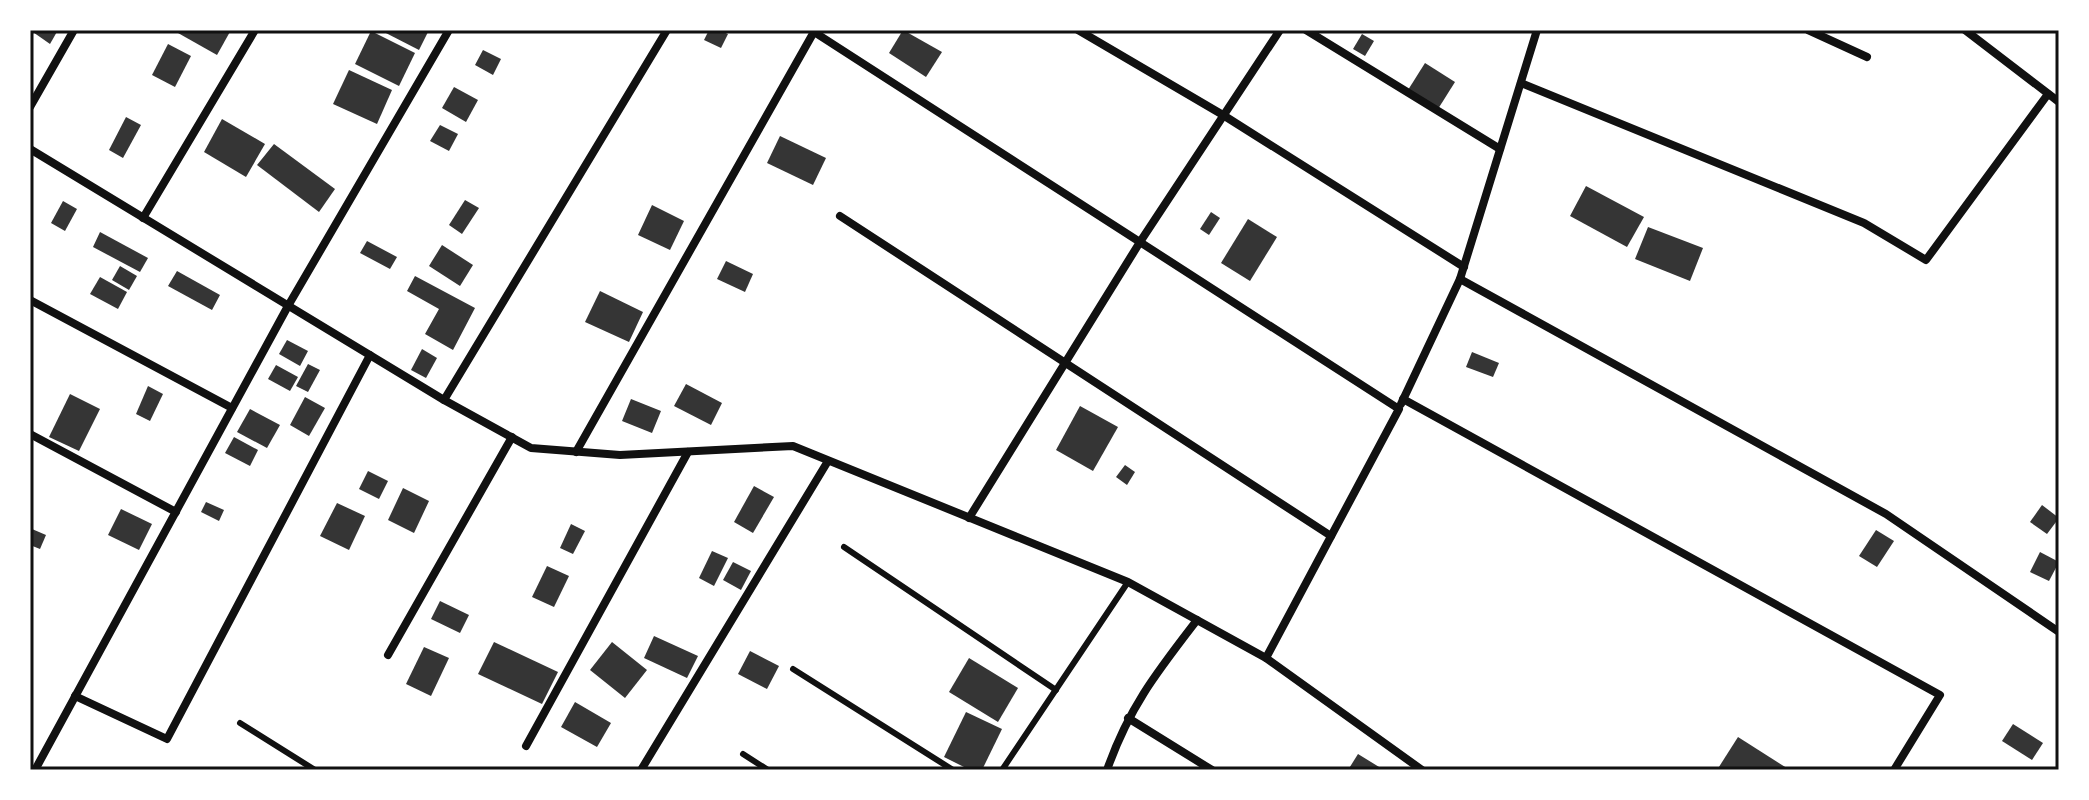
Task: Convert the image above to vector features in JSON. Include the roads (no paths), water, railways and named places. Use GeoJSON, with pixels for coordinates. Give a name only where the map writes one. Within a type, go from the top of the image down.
{"type":"FeatureCollection","features":[{"type":"Feature","properties":{"kind":"street"},"geometry":{"type":"LineString","coordinates":[[30,107],[74,30]]}},
{"type":"Feature","properties":{"kind":"street"},"geometry":{"type":"LineString","coordinates":[[143,218],[255,30]]}},
{"type":"Feature","properties":{"kind":"street"},"geometry":{"type":"LineString","coordinates":[[35,770],[288,306],[449,30]]}},
{"type":"Feature","properties":{"kind":"street"},"geometry":{"type":"LineString","coordinates":[[444,400],[667,30]]}},
{"type":"Feature","properties":{"kind":"street"},"geometry":{"type":"LineString","coordinates":[[1078,30],[1223,115],[1464,267]]}},
{"type":"Feature","properties":{"kind":"street"},"geometry":{"type":"LineString","coordinates":[[969,518],[1140,242],[1280,30]]}},
{"type":"Feature","properties":{"kind":"street"},"geometry":{"type":"LineString","coordinates":[[1306,30],[1500,149]]}},
{"type":"Feature","properties":{"kind":"street"},"geometry":{"type":"LineString","coordinates":[[1266,658],[1399,409],[1460,279],[1537,30]]}},
{"type":"Feature","properties":{"kind":"street"},"geometry":{"type":"LineString","coordinates":[[1808,30],[1867,57]]}},
{"type":"Feature","properties":{"kind":"street"},"geometry":{"type":"LineString","coordinates":[[576,452],[813,31],[1399,409]]}},
{"type":"Feature","properties":{"kind":"street"},"geometry":{"type":"LineString","coordinates":[[1969,31],[2059,102]]}},
{"type":"Feature","properties":{"kind":"street"},"geometry":{"type":"LineString","coordinates":[[1521,83],[1864,223],[1926,260],[2048,94]]}},
{"type":"Feature","properties":{"kind":"street"},"geometry":{"type":"LineString","coordinates":[[30,149],[444,400],[531,448],[620,455],[793,446],[1128,582],[1266,658],[1422,770]]}},
{"type":"Feature","properties":{"kind":"street"},"geometry":{"type":"LineString","coordinates":[[840,216],[1331,536]]}},
{"type":"Feature","properties":{"kind":"street"},"geometry":{"type":"LineString","coordinates":[[1460,279],[1886,514],[2059,632]]}},
{"type":"Feature","properties":{"kind":"street"},"geometry":{"type":"LineString","coordinates":[[30,300],[232,408]]}},
{"type":"Feature","properties":{"kind":"street"},"geometry":{"type":"LineString","coordinates":[[75,696],[167,739],[370,355]]}},
{"type":"Feature","properties":{"kind":"street"},"geometry":{"type":"LineString","coordinates":[[1403,399],[1940,695],[1894,770]]}},
{"type":"Feature","properties":{"kind":"street"},"geometry":{"type":"LineString","coordinates":[[30,434],[176,512]]}},
{"type":"Feature","properties":{"kind":"street"},"geometry":{"type":"LineString","coordinates":[[388,655],[512,437]]}},
{"type":"Feature","properties":{"kind":"street"},"geometry":{"type":"LineString","coordinates":[[526,746],[688,452]]}},
{"type":"Feature","properties":{"kind":"street"},"geometry":{"type":"LineString","coordinates":[[641,770],[828,461]]}},
{"type":"Feature","properties":{"kind":"street"},"geometry":{"type":"LineString","coordinates":[[1107,770],[1128,718],[1156,673],[1197,620]]}},
{"type":"Feature","properties":{"kind":"street"},"geometry":{"type":"LineString","coordinates":[[1128,718],[1212,770]]}},
{"type":"Feature","properties":{"kind":"lane"},"geometry":{"type":"LineString","coordinates":[[844,547],[1056,690]]}},
{"type":"Feature","properties":{"kind":"lane"},"geometry":{"type":"LineString","coordinates":[[1002,770],[1128,582]]}},
{"type":"Feature","properties":{"kind":"lane"},"geometry":{"type":"LineString","coordinates":[[793,669],[953,770]]}},
{"type":"Feature","properties":{"kind":"lane"},"geometry":{"type":"LineString","coordinates":[[240,723],[315,770]]}},
{"type":"Feature","properties":{"kind":"lane"},"geometry":{"type":"LineString","coordinates":[[743,754],[768,770]]}}]}
